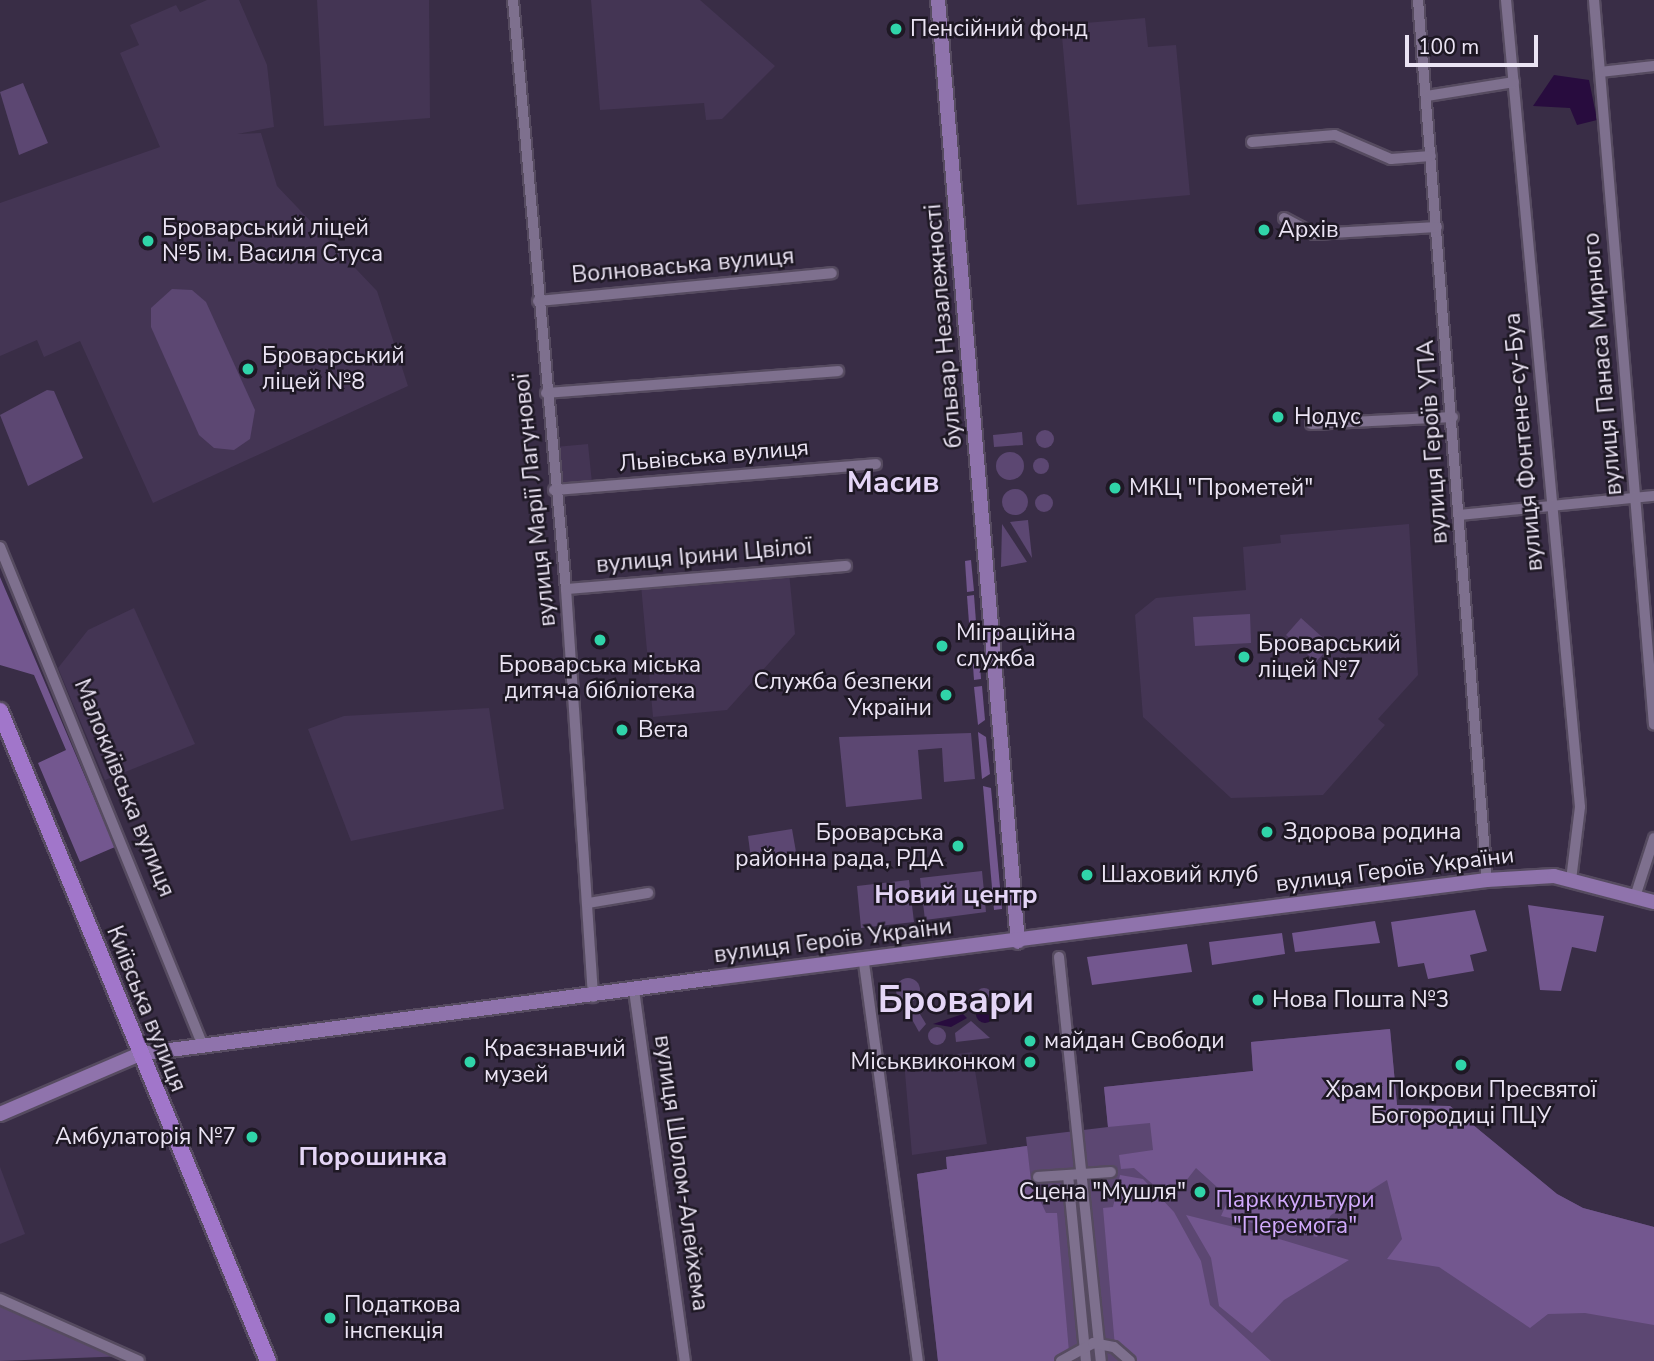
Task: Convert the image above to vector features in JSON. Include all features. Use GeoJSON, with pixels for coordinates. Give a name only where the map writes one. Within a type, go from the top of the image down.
{"type":"FeatureCollection","features":[{"type":"Feature","properties":{"kind":"main road","name":"бульвар Незалежності"},"geometry":{"type":"LineString","coordinates":[[938,0],[1018,942]]}},
{"type":"Feature","properties":{"kind":"main road","name":"Київська вулиця"},"geometry":{"type":"LineString","coordinates":[[0,711],[268,1361]]}},
{"type":"Feature","properties":{"kind":"main road","name":"вулиця Героїв України"},"geometry":{"type":"LineString","coordinates":[[0,1114],[141,1054],[864,963],[1487,880],[1571,880],[1654,902]]}},
{"type":"Feature","properties":{"kind":"street","name":"вулиця Марії Лагунової"},"geometry":{"type":"LineString","coordinates":[[513,0],[554,491],[566,589],[593,996]]}},
{"type":"Feature","properties":{"kind":"street","name":"вулиця Героїв УПА"},"geometry":{"type":"LineString","coordinates":[[1418,0],[1453,417],[1487,880]]}},
{"type":"Feature","properties":{"kind":"street","name":"вулиця Фонтене-су-Буа"},"geometry":{"type":"LineString","coordinates":[[1506,0],[1550,507],[1580,807],[1571,880]]}},
{"type":"Feature","properties":{"kind":"street","name":"вулиця Панаса Мирного"},"geometry":{"type":"LineString","coordinates":[[1594,0],[1654,725]]}},
{"type":"Feature","properties":{"kind":"street"},"geometry":{"type":"LineString","coordinates":[[1601,72],[1654,66]]}},
{"type":"Feature","properties":{"kind":"street"},"geometry":{"type":"LineString","coordinates":[[1427,96],[1514,82]]}},
{"type":"Feature","properties":{"kind":"street"},"geometry":{"type":"LineString","coordinates":[[1252,142],[1335,135],[1391,159],[1431,156]]}},
{"type":"Feature","properties":{"kind":"street"},"geometry":{"type":"LineString","coordinates":[[1283,218],[1314,234],[1437,227]]}},
{"type":"Feature","properties":{"kind":"street","name":"Волноваська вулиця"},"geometry":{"type":"LineString","coordinates":[[538,301],[832,273]]}},
{"type":"Feature","properties":{"kind":"street"},"geometry":{"type":"LineString","coordinates":[[546,393],[838,371]]}},
{"type":"Feature","properties":{"kind":"street"},"geometry":{"type":"LineString","coordinates":[[1311,424],[1453,417]]}},
{"type":"Feature","properties":{"kind":"street","name":"Львівська вулиця"},"geometry":{"type":"LineString","coordinates":[[554,491],[876,464]]}},
{"type":"Feature","properties":{"kind":"street"},"geometry":{"type":"LineString","coordinates":[[1459,515],[1654,496]]}},
{"type":"Feature","properties":{"kind":"street","name":"Малокиївська вулиця"},"geometry":{"type":"LineString","coordinates":[[0,547],[203,1046]]}},
{"type":"Feature","properties":{"kind":"street","name":"вулиця Ірини Цвілої"},"geometry":{"type":"LineString","coordinates":[[566,589],[846,566]]}},
{"type":"Feature","properties":{"kind":"street"},"geometry":{"type":"LineString","coordinates":[[1635,897],[1654,838]]}},
{"type":"Feature","properties":{"kind":"street"},"geometry":{"type":"LineString","coordinates":[[588,903],[648,893]]}},
{"type":"Feature","properties":{"kind":"street"},"geometry":{"type":"LineString","coordinates":[[1059,957],[1101,1361]]}},
{"type":"Feature","properties":{"kind":"street"},"geometry":{"type":"LineString","coordinates":[[864,963],[918,1361]]}},
{"type":"Feature","properties":{"kind":"street","name":"вулиця Шолом-Алейхема"},"geometry":{"type":"LineString","coordinates":[[634,990],[685,1361]]}},
{"type":"Feature","properties":{"kind":"street"},"geometry":{"type":"LineString","coordinates":[[1038,1178],[1111,1172]]}},
{"type":"Feature","properties":{"kind":"street"},"geometry":{"type":"LineString","coordinates":[[1068,1175],[1086,1361]]}},
{"type":"Feature","properties":{"kind":"street"},"geometry":{"type":"LineString","coordinates":[[0,1299],[139,1361]]}},
{"type":"Feature","properties":{"kind":"street"},"geometry":{"type":"LineString","coordinates":[[1061,1361],[1084,1344],[1100,1343],[1130,1361]]}},
{"type":"Feature","properties":{"kind":"shaded area"},"geometry":{"type":"Polygon","coordinates":[[[207,0],[239,0],[267,65],[274,127],[237,134],[261,133],[277,186],[377,291],[408,386],[153,503],[80,341],[44,357],[37,340],[0,356],[0,203],[160,147],[120,53],[139,45],[130,25],[176,5],[180,12],[207,0]]]}},
{"type":"Feature","properties":{"kind":"shaded area"},"geometry":{"type":"Polygon","coordinates":[[[317,0],[429,0],[430,118],[324,126],[317,0]]]}},
{"type":"Feature","properties":{"kind":"shaded area"},"geometry":{"type":"Polygon","coordinates":[[[591,0],[700,0],[775,66],[722,119],[706,120],[704,103],[600,110],[591,0]]]}},
{"type":"Feature","properties":{"kind":"shaded area"},"geometry":{"type":"Polygon","coordinates":[[[1145,18],[1148,47],[1176,45],[1190,195],[1077,205],[1061,25],[1145,18]]]}},
{"type":"Feature","properties":{"kind":"shaded area"},"geometry":{"type":"Polygon","coordinates":[[[1554,75],[1589,80],[1597,120],[1577,125],[1570,108],[1533,106],[1554,75]]]}},
{"type":"Feature","properties":{"kind":"shaded area"},"geometry":{"type":"Polygon","coordinates":[[[588,444],[592,483],[558,486],[555,447],[588,444]]]}},
{"type":"Feature","properties":{"kind":"shaded area","name":"Броварський ліцей №7"},"geometry":{"type":"Polygon","coordinates":[[[1409,524],[1418,675],[1378,719],[1385,725],[1323,795],[1231,798],[1143,717],[1135,615],[1156,598],[1246,590],[1243,547],[1281,543],[1280,535],[1409,524]]]}},
{"type":"Feature","properties":{"kind":"shaded area"},"geometry":{"type":"Polygon","coordinates":[[[789,572],[795,634],[727,710],[653,717],[641,585],[789,572]]]}},
{"type":"Feature","properties":{"kind":"shaded area"},"geometry":{"type":"Polygon","coordinates":[[[134,608],[195,744],[105,780],[58,668],[88,630],[134,608]]]}},
{"type":"Feature","properties":{"kind":"shaded area"},"geometry":{"type":"Polygon","coordinates":[[[489,708],[504,809],[351,841],[308,729],[344,716],[489,708]]]}},
{"type":"Feature","properties":{"kind":"shaded area"},"geometry":{"type":"Polygon","coordinates":[[[985,1005],[991,1008],[994,1014],[991,1020],[985,1023],[979,1020],[976,1014],[979,1008],[985,1005]]]}},
{"type":"Feature","properties":{"kind":"shaded area"},"geometry":{"type":"Polygon","coordinates":[[[963,1014],[967,1018],[951,1027],[933,1024],[963,1014]]]}},
{"type":"Feature","properties":{"kind":"shaded area"},"geometry":{"type":"Polygon","coordinates":[[[972,1052],[987,1144],[912,1155],[904,1061],[972,1052]]]}},
{"type":"Feature","properties":{"kind":"shaded area"},"geometry":{"type":"Polygon","coordinates":[[[0,1167],[25,1234],[0,1244],[0,1167]]]}},
{"type":"Feature","properties":{"kind":"green space"},"geometry":{"type":"Polygon","coordinates":[[[23,83],[48,143],[19,155],[0,92],[23,83]]]}},
{"type":"Feature","properties":{"kind":"green space"},"geometry":{"type":"Polygon","coordinates":[[[172,289],[192,290],[206,302],[255,410],[250,439],[234,450],[214,448],[199,435],[151,327],[151,308],[172,289]]]}},
{"type":"Feature","properties":{"kind":"green space"},"geometry":{"type":"Polygon","coordinates":[[[47,390],[54,391],[83,458],[28,486],[0,415],[47,390]]]}},
{"type":"Feature","properties":{"kind":"green space"},"geometry":{"type":"Polygon","coordinates":[[[1041,430],[1049,430],[1054,439],[1052,446],[1041,448],[1036,443],[1036,435],[1041,430]]]}},
{"type":"Feature","properties":{"kind":"green space"},"geometry":{"type":"Polygon","coordinates":[[[1022,432],[1023,445],[994,447],[993,435],[1022,432]]]}},
{"type":"Feature","properties":{"kind":"green space"},"geometry":{"type":"Polygon","coordinates":[[[1010,452],[1020,456],[1024,466],[1020,476],[1010,480],[1000,476],[996,466],[1000,456],[1010,452]]]}},
{"type":"Feature","properties":{"kind":"green space"},"geometry":{"type":"Polygon","coordinates":[[[1038,458],[1044,458],[1049,466],[1047,472],[1038,474],[1033,469],[1033,463],[1038,458]]]}},
{"type":"Feature","properties":{"kind":"green space"},"geometry":{"type":"Polygon","coordinates":[[[1015,489],[1024,493],[1028,502],[1024,511],[1015,515],[1006,511],[1002,502],[1006,493],[1015,489]]]}},
{"type":"Feature","properties":{"kind":"green space"},"geometry":{"type":"Polygon","coordinates":[[[1044,494],[1050,497],[1053,503],[1050,509],[1044,512],[1038,509],[1035,503],[1038,497],[1044,494]]]}},
{"type":"Feature","properties":{"kind":"green space"},"geometry":{"type":"Polygon","coordinates":[[[1028,520],[1032,558],[1010,522],[1028,520]]]}},
{"type":"Feature","properties":{"kind":"green space"},"geometry":{"type":"Polygon","coordinates":[[[1002,524],[1027,562],[1001,567],[1002,524]]]}},
{"type":"Feature","properties":{"kind":"green space"},"geometry":{"type":"Polygon","coordinates":[[[971,560],[974,591],[967,592],[965,561],[971,560]]]}},
{"type":"Feature","properties":{"kind":"green space"},"geometry":{"type":"Polygon","coordinates":[[[0,577],[115,847],[80,862],[38,763],[66,750],[34,675],[0,665],[0,577]]]}},
{"type":"Feature","properties":{"kind":"green space"},"geometry":{"type":"Polygon","coordinates":[[[974,595],[976,622],[969,623],[967,596],[974,595]]]}},
{"type":"Feature","properties":{"kind":"green space"},"geometry":{"type":"Polygon","coordinates":[[[1250,614],[1251,643],[1195,646],[1193,617],[1250,614]]]}},
{"type":"Feature","properties":{"kind":"green space"},"geometry":{"type":"Polygon","coordinates":[[[1301,618],[1331,645],[1316,662],[1286,635],[1301,618]]]}},
{"type":"Feature","properties":{"kind":"green space"},"geometry":{"type":"Polygon","coordinates":[[[979,651],[981,679],[974,680],[972,652],[979,651]]]}},
{"type":"Feature","properties":{"kind":"green space"},"geometry":{"type":"Polygon","coordinates":[[[982,686],[985,720],[978,725],[974,687],[982,686]]]}},
{"type":"Feature","properties":{"kind":"green space"},"geometry":{"type":"Polygon","coordinates":[[[978,732],[986,737],[990,774],[982,779],[978,732]]]}},
{"type":"Feature","properties":{"kind":"green space"},"geometry":{"type":"Polygon","coordinates":[[[971,733],[975,779],[944,782],[942,748],[918,750],[922,799],[846,807],[839,737],[971,733]]]}},
{"type":"Feature","properties":{"kind":"green space"},"geometry":{"type":"Polygon","coordinates":[[[983,786],[991,788],[1002,909],[994,910],[983,786]]]}},
{"type":"Feature","properties":{"kind":"green space"},"geometry":{"type":"Polygon","coordinates":[[[792,829],[796,852],[751,859],[748,836],[792,829]]]}},
{"type":"Feature","properties":{"kind":"green space"},"geometry":{"type":"Polygon","coordinates":[[[982,871],[986,912],[925,920],[920,878],[982,871]]]}},
{"type":"Feature","properties":{"kind":"green space"},"geometry":{"type":"Polygon","coordinates":[[[909,880],[914,922],[861,928],[857,886],[909,880]]]}},
{"type":"Feature","properties":{"kind":"green space"},"geometry":{"type":"Polygon","coordinates":[[[1528,905],[1604,916],[1596,952],[1572,947],[1561,991],[1540,990],[1528,905]]]}},
{"type":"Feature","properties":{"kind":"green space"},"geometry":{"type":"Polygon","coordinates":[[[1475,910],[1487,951],[1470,955],[1474,971],[1428,979],[1424,963],[1398,967],[1391,922],[1475,910]]]}},
{"type":"Feature","properties":{"kind":"green space"},"geometry":{"type":"Polygon","coordinates":[[[1375,921],[1380,943],[1295,952],[1292,933],[1375,921]]]}},
{"type":"Feature","properties":{"kind":"green space"},"geometry":{"type":"Polygon","coordinates":[[[1282,933],[1285,954],[1212,965],[1209,942],[1282,933]]]}},
{"type":"Feature","properties":{"kind":"green space"},"geometry":{"type":"Polygon","coordinates":[[[1187,944],[1192,972],[1092,985],[1087,957],[1187,944]]]}},
{"type":"Feature","properties":{"kind":"green space"},"geometry":{"type":"Polygon","coordinates":[[[908,978],[917,981],[920,990],[917,999],[908,1002],[899,999],[896,990],[899,981],[908,978]]]}},
{"type":"Feature","properties":{"kind":"green space"},"geometry":{"type":"Polygon","coordinates":[[[981,988],[987,988],[992,996],[990,1002],[981,1004],[976,999],[976,993],[981,988]]]}},
{"type":"Feature","properties":{"kind":"green space"},"geometry":{"type":"Polygon","coordinates":[[[904,1005],[917,1009],[926,1024],[919,1032],[904,1005]]]}},
{"type":"Feature","properties":{"kind":"green space"},"geometry":{"type":"Polygon","coordinates":[[[971,1021],[990,1038],[956,1042],[955,1033],[971,1021]]]}},
{"type":"Feature","properties":{"kind":"green space"},"geometry":{"type":"Polygon","coordinates":[[[937,1027],[943,1030],[946,1036],[943,1042],[937,1045],[931,1042],[928,1036],[931,1030],[937,1027]]]}},
{"type":"Feature","properties":{"kind":"green space","name":"Парк культури \"Перемога\""},"geometry":{"type":"Polygon","coordinates":[[[1390,1029],[1397,1105],[1450,1106],[1557,1194],[1583,1208],[1654,1227],[1654,1361],[938,1361],[917,1174],[947,1169],[946,1157],[1027,1146],[1026,1137],[1108,1127],[1104,1087],[1253,1071],[1251,1042],[1390,1029]]]}},
{"type":"Feature","properties":{"kind":"green space"},"geometry":{"type":"Polygon","coordinates":[[[1390,1029],[1397,1105],[1450,1106],[1557,1194],[1583,1208],[1654,1227],[1654,1325],[1585,1313],[1548,1314],[1530,1328],[1439,1267],[1387,1259],[1402,1239],[1387,1180],[1331,1215],[1317,1237],[1221,1216],[1229,1198],[1196,1168],[1171,1200],[1134,1168],[1121,1169],[1119,1155],[1153,1150],[1150,1123],[1108,1127],[1104,1087],[1253,1071],[1251,1042],[1390,1029]]]}},
{"type":"Feature","properties":{"kind":"green space"},"geometry":{"type":"Polygon","coordinates":[[[1027,1146],[1031,1181],[1046,1213],[1057,1213],[1069,1352],[1061,1361],[938,1361],[917,1174],[947,1169],[946,1157],[1027,1146]]]}},
{"type":"Feature","properties":{"kind":"green space"},"geometry":{"type":"Polygon","coordinates":[[[1120,1175],[1143,1179],[1174,1212],[1201,1261],[1210,1305],[1271,1361],[1130,1361],[1115,1347],[1103,1208],[1113,1207],[1120,1175]]]}},
{"type":"Feature","properties":{"kind":"green space"},"geometry":{"type":"Polygon","coordinates":[[[1186,1215],[1349,1260],[1284,1300],[1252,1333],[1219,1306],[1211,1258],[1186,1215]]]}},
{"type":"Feature","properties":{"kind":"green space"},"geometry":{"type":"Polygon","coordinates":[[[0,1299],[127,1356],[0,1361],[0,1299]]]}},
{"type":"Feature","properties":{"kind":"place","name":"Пенсійний фонд"},"geometry":{"type":"Point","coordinates":[896,29]}},
{"type":"Feature","properties":{"kind":"place","name":"Архів"},"geometry":{"type":"Point","coordinates":[1264,230]}},
{"type":"Feature","properties":{"kind":"place","name":"Броварський ліцей №5 ім. Василя Стуса"},"geometry":{"type":"Point","coordinates":[148,241]}},
{"type":"Feature","properties":{"kind":"place","name":"Броварський ліцей №8"},"geometry":{"type":"Point","coordinates":[248,369]}},
{"type":"Feature","properties":{"kind":"place","name":"Нодус"},"geometry":{"type":"Point","coordinates":[1278,417]}},
{"type":"Feature","properties":{"kind":"place","name":"МКЦ \"Прометей\""},"geometry":{"type":"Point","coordinates":[1115,488]}},
{"type":"Feature","properties":{"kind":"place","name":"Броварська міська дитяча бібліотека"},"geometry":{"type":"Point","coordinates":[600,640]}},
{"type":"Feature","properties":{"kind":"place","name":"Міграційна служба"},"geometry":{"type":"Point","coordinates":[942,646]}},
{"type":"Feature","properties":{"kind":"place","name":"Броварський ліцей №7"},"geometry":{"type":"Point","coordinates":[1244,657]}},
{"type":"Feature","properties":{"kind":"place","name":"Служба безпеки України"},"geometry":{"type":"Point","coordinates":[946,695]}},
{"type":"Feature","properties":{"kind":"place","name":"Вета"},"geometry":{"type":"Point","coordinates":[622,730]}},
{"type":"Feature","properties":{"kind":"place","name":"Здорова родина"},"geometry":{"type":"Point","coordinates":[1267,832]}},
{"type":"Feature","properties":{"kind":"place","name":"Броварська районна рада, РДА"},"geometry":{"type":"Point","coordinates":[958,846]}},
{"type":"Feature","properties":{"kind":"place","name":"Шаховий клуб"},"geometry":{"type":"Point","coordinates":[1087,875]}},
{"type":"Feature","properties":{"kind":"place","name":"Нова Пошта №3"},"geometry":{"type":"Point","coordinates":[1258,1000]}},
{"type":"Feature","properties":{"kind":"place","name":"майдан Свободи"},"geometry":{"type":"Point","coordinates":[1030,1041]}},
{"type":"Feature","properties":{"kind":"place","name":"Краєзнавчий музей"},"geometry":{"type":"Point","coordinates":[470,1062]}},
{"type":"Feature","properties":{"kind":"place","name":"Міськвиконком"},"geometry":{"type":"Point","coordinates":[1030,1062]}},
{"type":"Feature","properties":{"kind":"place","name":"Храм Покрови Пресвятої Богородиці ПЦУ"},"geometry":{"type":"Point","coordinates":[1461,1065]}},
{"type":"Feature","properties":{"kind":"place","name":"Амбулаторія №7"},"geometry":{"type":"Point","coordinates":[252,1137]}},
{"type":"Feature","properties":{"kind":"place","name":"Сцена \"Мушля\""},"geometry":{"type":"Point","coordinates":[1200,1192]}},
{"type":"Feature","properties":{"kind":"place","name":"Податкова інспекція"},"geometry":{"type":"Point","coordinates":[330,1318]}},
{"type":"Feature","properties":{"kind":"district","name":"Масив"},"geometry":{"type":"Point","coordinates":[893,483]}},
{"type":"Feature","properties":{"kind":"district","name":"Новий центр"},"geometry":{"type":"Point","coordinates":[956,895]}},
{"type":"Feature","properties":{"kind":"district","name":"Бровари"},"geometry":{"type":"Point","coordinates":[956,1000]}},
{"type":"Feature","properties":{"kind":"district","name":"Порошинка"},"geometry":{"type":"Point","coordinates":[373,1157]}}]}
